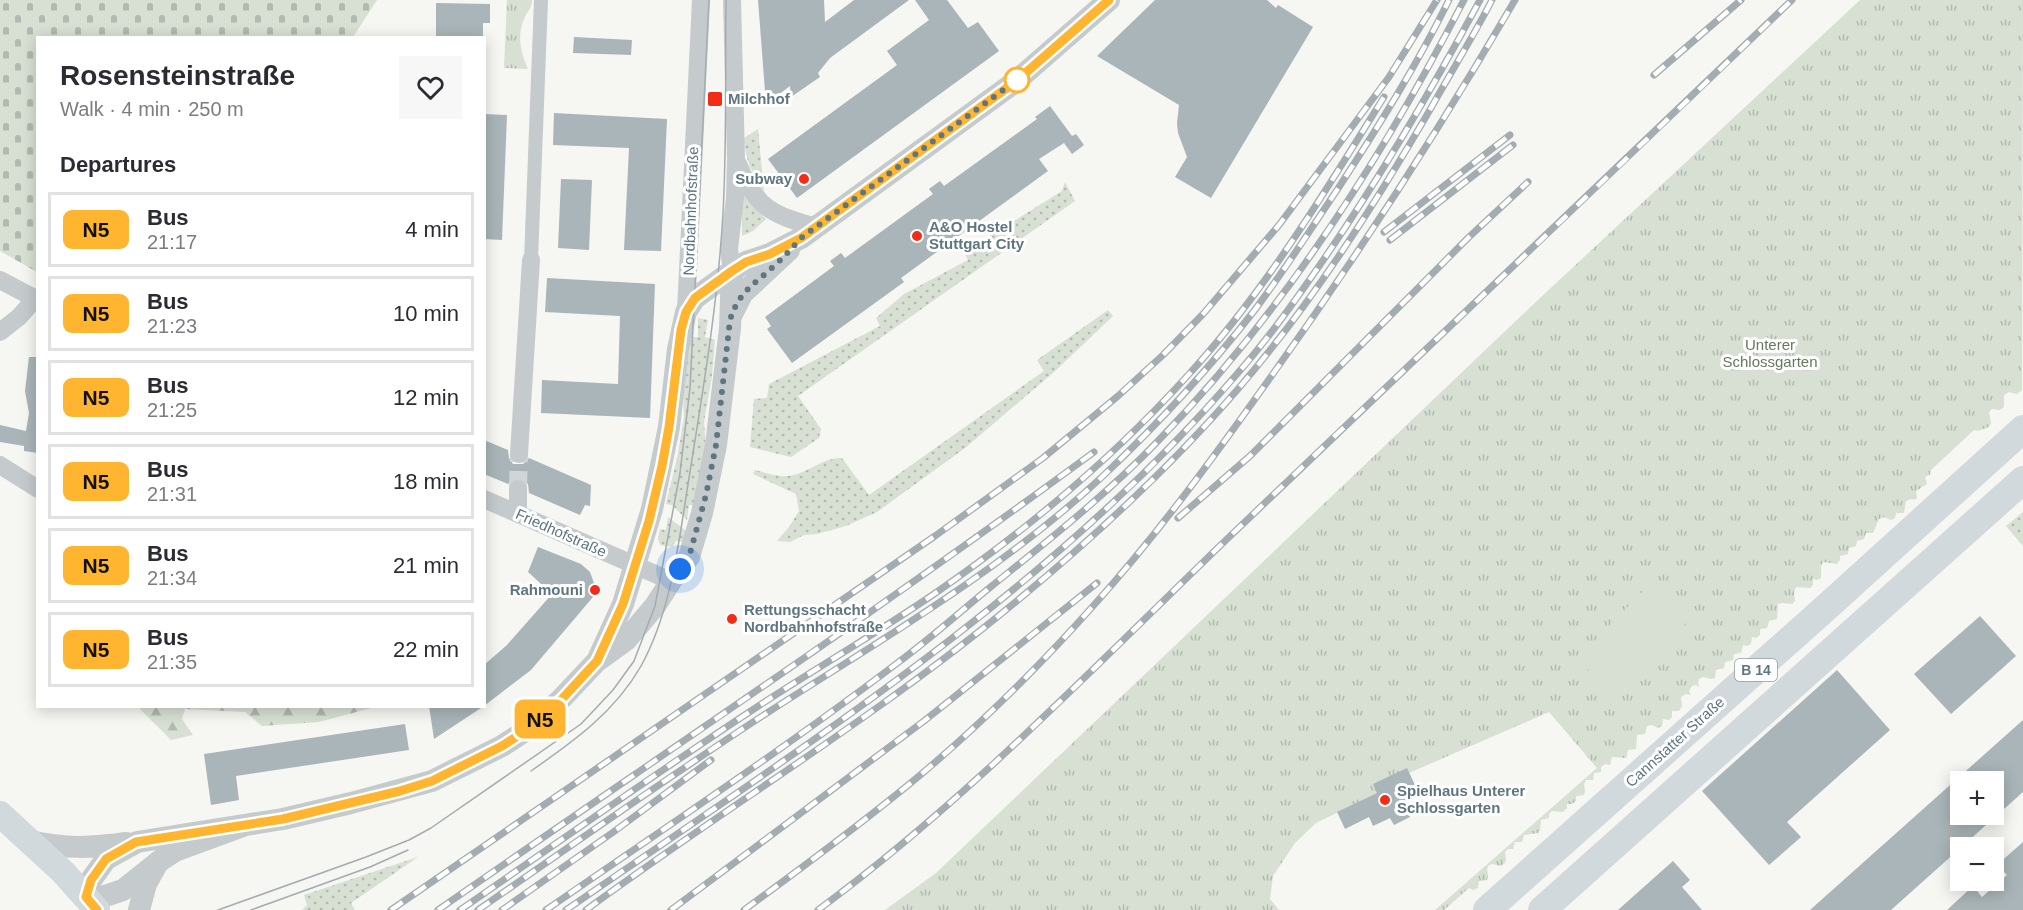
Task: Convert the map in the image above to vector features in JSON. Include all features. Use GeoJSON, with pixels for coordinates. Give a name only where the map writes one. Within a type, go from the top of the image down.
{"type":"FeatureCollection","features":[{"type":"Feature","properties":{"kind":"main road","name":"Cannstatter Straße"},"geometry":{"type":"LineString","coordinates":[[1487,910],[2023,429]]}},
{"type":"Feature","properties":{"kind":"main road","name":"B 14"},"geometry":{"type":"LineString","coordinates":[[1542,910],[2023,480]]}},
{"type":"Feature","properties":{"kind":"main road"},"geometry":{"type":"LineString","coordinates":[[0,814],[92,904]]}},
{"type":"Feature","properties":{"kind":"main road"},"geometry":{"type":"LineString","coordinates":[[0,832],[30,841]]}},
{"type":"Feature","properties":{"kind":"street"},"geometry":{"type":"LineString","coordinates":[[519,454],[531,260],[541,0]]}},
{"type":"Feature","properties":{"kind":"street","name":"Nordbahnhofstraße"},"geometry":{"type":"LineString","coordinates":[[597,661],[623,604],[636,565],[662,466],[669,427],[681,330],[686,312],[701,0]]}},
{"type":"Feature","properties":{"kind":"street","name":"Nordbahnhofstraße"},"geometry":{"type":"LineString","coordinates":[[243,826],[185,846],[158,862],[123,890],[105,896],[92,904],[91,880],[106,859],[136,842],[283,819],[351,803],[432,781],[502,746],[531,727],[562,699],[597,661],[626,640],[656,606],[689,557],[702,513],[716,445],[730,320],[732,271],[729,249],[735,197],[736,159],[732,0]]}},
{"type":"Feature","properties":{"kind":"street"},"geometry":{"type":"LineString","coordinates":[[686,312],[695,298],[732,271],[808,233],[1015,82],[1109,0]]}},
{"type":"Feature","properties":{"kind":"street"},"geometry":{"type":"LineString","coordinates":[[736,159],[749,188],[766,208],[808,233]]}},
{"type":"Feature","properties":{"kind":"street"},"geometry":{"type":"LineString","coordinates":[[730,320],[734,307],[742,294],[808,233]]}},
{"type":"Feature","properties":{"kind":"street"},"geometry":{"type":"LineString","coordinates":[[0,280],[36,299],[0,332]]}},
{"type":"Feature","properties":{"kind":"street"},"geometry":{"type":"LineString","coordinates":[[0,465],[36,488]]}},
{"type":"Feature","properties":{"kind":"street"},"geometry":{"type":"LineString","coordinates":[[518,489],[518,514]]}},
{"type":"Feature","properties":{"kind":"street"},"geometry":{"type":"LineString","coordinates":[[1992,508],[2023,494]]}},
{"type":"Feature","properties":{"kind":"street","name":"Friedhofstraße"},"geometry":{"type":"LineString","coordinates":[[486,500],[671,581]]}},
{"type":"Feature","properties":{"kind":"street"},"geometry":{"type":"LineString","coordinates":[[30,841],[55,847],[78,848],[136,842]]}},
{"type":"Feature","properties":{"kind":"street"},"geometry":{"type":"LineString","coordinates":[[139,910],[146,884],[158,862]]}},
{"type":"Feature","properties":{"kind":"green space"},"geometry":{"type":"Polygon","coordinates":[[[0,0],[377,0],[354,36],[36,36],[36,271],[0,251],[0,0]]]}},
{"type":"Feature","properties":{"kind":"green space"},"geometry":{"type":"Polygon","coordinates":[[[507,0],[532,0],[522,24],[520,37],[528,69],[504,68],[507,0]]]}},
{"type":"Feature","properties":{"kind":"green space","name":"Unterer Schlossgarten"},"geometry":{"type":"Polygon","coordinates":[[[1860,0],[2023,0],[2022,390],[2017,394],[2009,392],[2004,395],[2004,407],[2000,410],[1992,409],[1989,412],[1991,423],[1989,427],[1974,430],[1931,470],[1930,475],[1925,477],[1927,484],[1916,491],[1917,498],[1906,501],[1904,513],[1896,513],[1895,518],[1891,520],[1884,517],[1879,519],[1873,533],[1866,533],[1864,539],[1857,541],[1856,546],[1849,548],[1848,554],[1840,556],[1837,564],[1823,562],[1821,578],[1813,579],[1813,585],[1810,588],[1796,587],[1795,601],[1792,604],[1778,604],[1777,619],[1769,621],[1767,628],[1760,629],[1760,635],[1756,638],[1752,637],[1751,644],[1743,645],[1741,653],[1734,654],[1733,660],[1725,662],[1724,668],[1716,670],[1715,678],[1699,679],[1700,687],[1692,686],[1689,691],[1691,695],[1686,694],[1681,697],[1682,706],[1679,711],[1672,711],[1672,717],[1669,720],[1663,719],[1662,726],[1658,728],[1652,725],[1647,726],[1645,734],[1637,735],[1636,749],[1628,750],[1626,758],[1612,757],[1610,765],[1605,764],[1601,767],[1601,772],[1594,773],[1593,780],[1586,780],[1584,795],[1576,796],[1576,801],[1567,804],[1563,812],[1552,811],[1549,818],[1541,820],[1538,833],[1524,835],[1522,842],[1515,842],[1513,849],[1505,852],[1504,864],[1489,865],[1487,880],[1479,881],[1478,888],[1473,890],[1469,888],[1444,910],[1435,910],[1597,768],[1549,712],[1409,773],[1377,793],[1316,823],[1295,843],[1273,876],[1270,899],[1279,910],[885,910],[936,873],[1539,299],[1860,0]]]}},
{"type":"Feature","properties":{"kind":"green space"},"geometry":{"type":"Polygon","coordinates":[[[758,129],[764,192],[750,166],[744,138],[758,129]]]}},
{"type":"Feature","properties":{"kind":"green space"},"geometry":{"type":"Polygon","coordinates":[[[1065,182],[1075,201],[798,396],[821,429],[819,438],[791,457],[750,447],[754,399],[767,398],[769,384],[880,326],[876,318],[904,294],[968,260],[964,252],[1062,191],[1065,182]]]}},
{"type":"Feature","properties":{"kind":"green space"},"geometry":{"type":"Polygon","coordinates":[[[742,186],[753,205],[766,219],[753,231],[742,236],[742,186]]]}},
{"type":"Feature","properties":{"kind":"green space"},"geometry":{"type":"Polygon","coordinates":[[[1108,310],[1113,316],[1054,372],[965,448],[877,512],[846,526],[804,535],[790,542],[777,541],[799,511],[796,494],[753,474],[755,470],[788,476],[828,460],[842,458],[869,495],[1044,371],[1037,360],[1108,310]]]}},
{"type":"Feature","properties":{"kind":"green space"},"geometry":{"type":"Polygon","coordinates":[[[698,318],[708,320],[705,337],[715,340],[712,376],[704,422],[706,448],[695,505],[689,505],[687,520],[672,505],[666,504],[684,417],[683,391],[690,337],[698,337],[698,318]]]}},
{"type":"Feature","properties":{"kind":"green space"},"geometry":{"type":"Polygon","coordinates":[[[2023,512],[2023,546],[2006,526],[2023,512]]]}},
{"type":"Feature","properties":{"kind":"green space"},"geometry":{"type":"Polygon","coordinates":[[[668,517],[689,533],[684,542],[675,541],[673,547],[660,545],[658,539],[660,529],[666,530],[668,517]]]}},
{"type":"Feature","properties":{"kind":"green space"},"geometry":{"type":"Polygon","coordinates":[[[1652,582],[1690,619],[1615,696],[1577,659],[1652,582]]]}},
{"type":"Feature","properties":{"kind":"green space"},"geometry":{"type":"Polygon","coordinates":[[[139,708],[371,708],[319,722],[262,726],[245,712],[185,709],[182,719],[193,735],[171,740],[139,708]]]}},
{"type":"Feature","properties":{"kind":"green space"},"geometry":{"type":"Polygon","coordinates":[[[418,857],[351,903],[355,910],[302,910],[307,905],[304,895],[418,857]]]}},
{"type":"Feature","properties":{"kind":"building"},"geometry":{"type":"Polygon","coordinates":[[[758,0],[824,0],[825,22],[854,0],[909,0],[830,58],[818,73],[820,77],[791,97],[790,86],[766,104],[758,0]]]}},
{"type":"Feature","properties":{"kind":"building"},"geometry":{"type":"Polygon","coordinates":[[[915,0],[947,0],[968,28],[978,22],[999,51],[797,198],[768,159],[897,65],[887,51],[929,20],[915,0]]]}},
{"type":"Feature","properties":{"kind":"building"},"geometry":{"type":"Polygon","coordinates":[[[1155,0],[1267,0],[1276,8],[1278,5],[1313,27],[1211,198],[1175,177],[1187,157],[1178,133],[1179,105],[1097,56],[1155,0]]]}},
{"type":"Feature","properties":{"kind":"building"},"geometry":{"type":"Polygon","coordinates":[[[436,3],[490,4],[490,23],[483,23],[483,36],[436,36],[436,3]]]}},
{"type":"Feature","properties":{"kind":"building"},"geometry":{"type":"Polygon","coordinates":[[[574,37],[632,40],[631,55],[573,53],[574,37]]]}},
{"type":"Feature","properties":{"kind":"building","name":"A&O Hostel Stuttgart City"},"geometry":{"type":"Polygon","coordinates":[[[1050,106],[1072,136],[1076,134],[1084,145],[1072,154],[1064,143],[1039,159],[1048,171],[901,278],[904,282],[792,363],[767,329],[771,326],[765,317],[834,266],[830,261],[841,253],[845,258],[933,194],[929,189],[940,181],[944,186],[1037,119],[1035,117],[1050,106]]]}},
{"type":"Feature","properties":{"kind":"building"},"geometry":{"type":"Polygon","coordinates":[[[554,113],[667,119],[661,251],[624,250],[629,148],[553,145],[554,113]]]}},
{"type":"Feature","properties":{"kind":"building"},"geometry":{"type":"Polygon","coordinates":[[[486,114],[507,115],[502,240],[486,239],[486,114]]]}},
{"type":"Feature","properties":{"kind":"building"},"geometry":{"type":"Polygon","coordinates":[[[561,179],[592,180],[589,250],[558,248],[561,179]]]}},
{"type":"Feature","properties":{"kind":"building"},"geometry":{"type":"Polygon","coordinates":[[[547,278],[655,284],[650,418],[541,413],[542,380],[618,384],[620,316],[545,312],[547,278]]]}},
{"type":"Feature","properties":{"kind":"building"},"geometry":{"type":"Polygon","coordinates":[[[29,357],[36,357],[36,453],[24,451],[24,446],[0,442],[0,425],[26,431],[29,413],[25,391],[29,357]]]}},
{"type":"Feature","properties":{"kind":"building"},"geometry":{"type":"Polygon","coordinates":[[[486,441],[508,450],[513,464],[523,464],[529,458],[591,485],[590,506],[585,505],[580,515],[529,493],[528,484],[523,479],[513,479],[508,484],[486,475],[486,441]]]}},
{"type":"Feature","properties":{"kind":"building"},"geometry":{"type":"Polygon","coordinates":[[[538,547],[581,564],[590,572],[594,583],[593,597],[531,670],[486,704],[486,663],[507,645],[552,594],[528,572],[538,547]]]}},
{"type":"Feature","properties":{"kind":"building"},"geometry":{"type":"Polygon","coordinates":[[[1980,616],[2016,656],[1951,714],[1914,674],[1980,616]]]}},
{"type":"Feature","properties":{"kind":"building"},"geometry":{"type":"Polygon","coordinates":[[[1837,670],[1890,730],[1787,822],[1801,837],[1769,865],[1702,791],[1837,670]]]}},
{"type":"Feature","properties":{"kind":"building"},"geometry":{"type":"Polygon","coordinates":[[[429,708],[481,708],[434,739],[429,708]]]}},
{"type":"Feature","properties":{"kind":"building"},"geometry":{"type":"Polygon","coordinates":[[[2023,720],[2023,792],[2004,809],[2004,771],[1966,771],[2023,720]]]}},
{"type":"Feature","properties":{"kind":"building"},"geometry":{"type":"Polygon","coordinates":[[[405,724],[409,750],[236,776],[239,800],[211,805],[204,754],[405,724]]]}},
{"type":"Feature","properties":{"kind":"building","name":"Spielhaus Unterer Schlossgarten"},"geometry":{"type":"Polygon","coordinates":[[[1407,768],[1415,785],[1407,789],[1412,798],[1403,802],[1410,817],[1394,825],[1390,818],[1373,826],[1369,817],[1345,829],[1337,812],[1377,793],[1373,784],[1407,768]]]}},
{"type":"Feature","properties":{"kind":"building"},"geometry":{"type":"Polygon","coordinates":[[[1950,785],[1950,825],[1986,825],[1973,837],[1950,837],[1950,857],[1891,910],[1810,910],[1950,785]]]}},
{"type":"Feature","properties":{"kind":"building"},"geometry":{"type":"Polygon","coordinates":[[[2023,842],[2023,910],[1947,910],[1968,891],[1977,891],[1982,897],[1989,891],[2004,891],[2004,878],[2007,875],[2004,872],[2004,859],[2023,842]]]}},
{"type":"Feature","properties":{"kind":"building"},"geometry":{"type":"Polygon","coordinates":[[[1673,861],[1690,880],[1682,887],[1702,910],[1618,910],[1673,861]]]}},
{"type":"Feature","properties":{"kind":"tunnel"},"geometry":{"type":"LineString","coordinates":[[518,489],[519,454]]}},
{"type":"Feature","properties":{"kind":"tram line"},"geometry":{"type":"LineString","coordinates":[[218,910],[366,857],[409,840],[431,828],[581,724],[613,690],[634,661],[655,606],[680,473],[690,388],[709,0]]}},
{"type":"Feature","properties":{"kind":"tram line"},"geometry":{"type":"LineString","coordinates":[[531,771],[578,737],[619,698],[641,666],[652,644],[667,598],[682,525],[718,280],[724,186],[726,0]]}},
{"type":"Feature","properties":{"kind":"tram line"},"geometry":{"type":"LineString","coordinates":[[251,910],[370,867],[408,850]]}},
{"type":"Feature","properties":{"kind":"railway"},"geometry":{"type":"LineString","coordinates":[[391,910],[935,536],[1043,458],[1118,396],[1204,313],[1279,225],[1389,77],[1437,0]]}},
{"type":"Feature","properties":{"kind":"railway"},"geometry":{"type":"LineString","coordinates":[[478,910],[696,760],[984,572],[1065,510],[1103,476],[1200,376],[1265,296],[1383,119],[1449,0]]}},
{"type":"Feature","properties":{"kind":"railway"},"geometry":{"type":"LineString","coordinates":[[546,910],[766,758],[909,654],[1078,516],[1138,461],[1202,393],[1246,341],[1327,232],[1399,117],[1464,0]]}},
{"type":"Feature","properties":{"kind":"railway"},"geometry":{"type":"LineString","coordinates":[[566,910],[832,727],[920,663],[1004,597],[1086,527],[1164,453],[1249,360],[1314,274],[1405,132],[1480,0]]}},
{"type":"Feature","properties":{"kind":"railway"},"geometry":{"type":"LineString","coordinates":[[586,910],[852,726],[956,649],[1068,558],[1184,448],[1238,389],[1317,288],[1387,181],[1492,0]]}},
{"type":"Feature","properties":{"kind":"railway"},"geometry":{"type":"LineString","coordinates":[[744,910],[867,818],[956,744],[1027,676],[1117,579],[1204,470],[1331,291],[1426,147],[1515,0]]}},
{"type":"Feature","properties":{"kind":"railway"},"geometry":{"type":"LineString","coordinates":[[1654,75],[1741,0]]}},
{"type":"Feature","properties":{"kind":"railway"},"geometry":{"type":"LineString","coordinates":[[818,910],[925,824],[1028,732],[1792,0]]}},
{"type":"Feature","properties":{"kind":"railway"},"geometry":{"type":"LineString","coordinates":[[460,910],[722,730],[969,570],[1036,518],[1100,463],[1190,373],[1244,309],[1293,240],[1384,97]]}},
{"type":"Feature","properties":{"kind":"railway"},"geometry":{"type":"LineString","coordinates":[[1384,232],[1510,135]]}},
{"type":"Feature","properties":{"kind":"railway"},"geometry":{"type":"LineString","coordinates":[[1390,240],[1513,145]]}},
{"type":"Feature","properties":{"kind":"railway"},"geometry":{"type":"LineString","coordinates":[[1178,518],[1250,456],[1469,237],[1528,182]]}},
{"type":"Feature","properties":{"kind":"railway"},"geometry":{"type":"LineString","coordinates":[[438,910],[850,626],[1094,452]]}},
{"type":"Feature","properties":{"kind":"railway"},"geometry":{"type":"LineString","coordinates":[[671,910],[924,721],[1097,583]]}},
{"type":"Feature","properties":{"kind":"railway"},"geometry":{"type":"LineString","coordinates":[[502,910],[711,760]]}},
{"type":"Feature","properties":{"kind":"bus line","name":"N5"},"geometry":{"type":"LineString","coordinates":[[97,910],[86,897],[91,880],[106,859],[136,842],[283,819],[400,791],[432,781],[502,746],[531,727],[562,699],[597,661],[623,604],[652,509],[669,427],[681,330],[686,312],[695,298],[746,262],[770,254],[801,238],[1015,82],[1109,0]]}},
{"type":"Feature","properties":{"kind":"place","name":"Milchhof"},"geometry":{"type":"Point","coordinates":[715,99]}},
{"type":"Feature","properties":{"kind":"place","name":"Subway"},"geometry":{"type":"Point","coordinates":[804,179]}},
{"type":"Feature","properties":{"kind":"place","name":"A&O Hostel Stuttgart City"},"geometry":{"type":"Point","coordinates":[917,236]}},
{"type":"Feature","properties":{"kind":"place","name":"Rahmouni"},"geometry":{"type":"Point","coordinates":[595,590]}},
{"type":"Feature","properties":{"kind":"place","name":"Rettungsschacht Nordbahnhofstraße"},"geometry":{"type":"Point","coordinates":[732,619]}},
{"type":"Feature","properties":{"kind":"place","name":"Spielhaus Unterer Schlossgarten"},"geometry":{"type":"Point","coordinates":[1385,800]}},
{"type":"Feature","properties":{"kind":"route"},"geometry":{"type":"LineString","coordinates":[[680,569],[689,557],[702,513],[716,445],[730,320],[734,307],[742,294],[801,238],[1017,80]]}}]}
